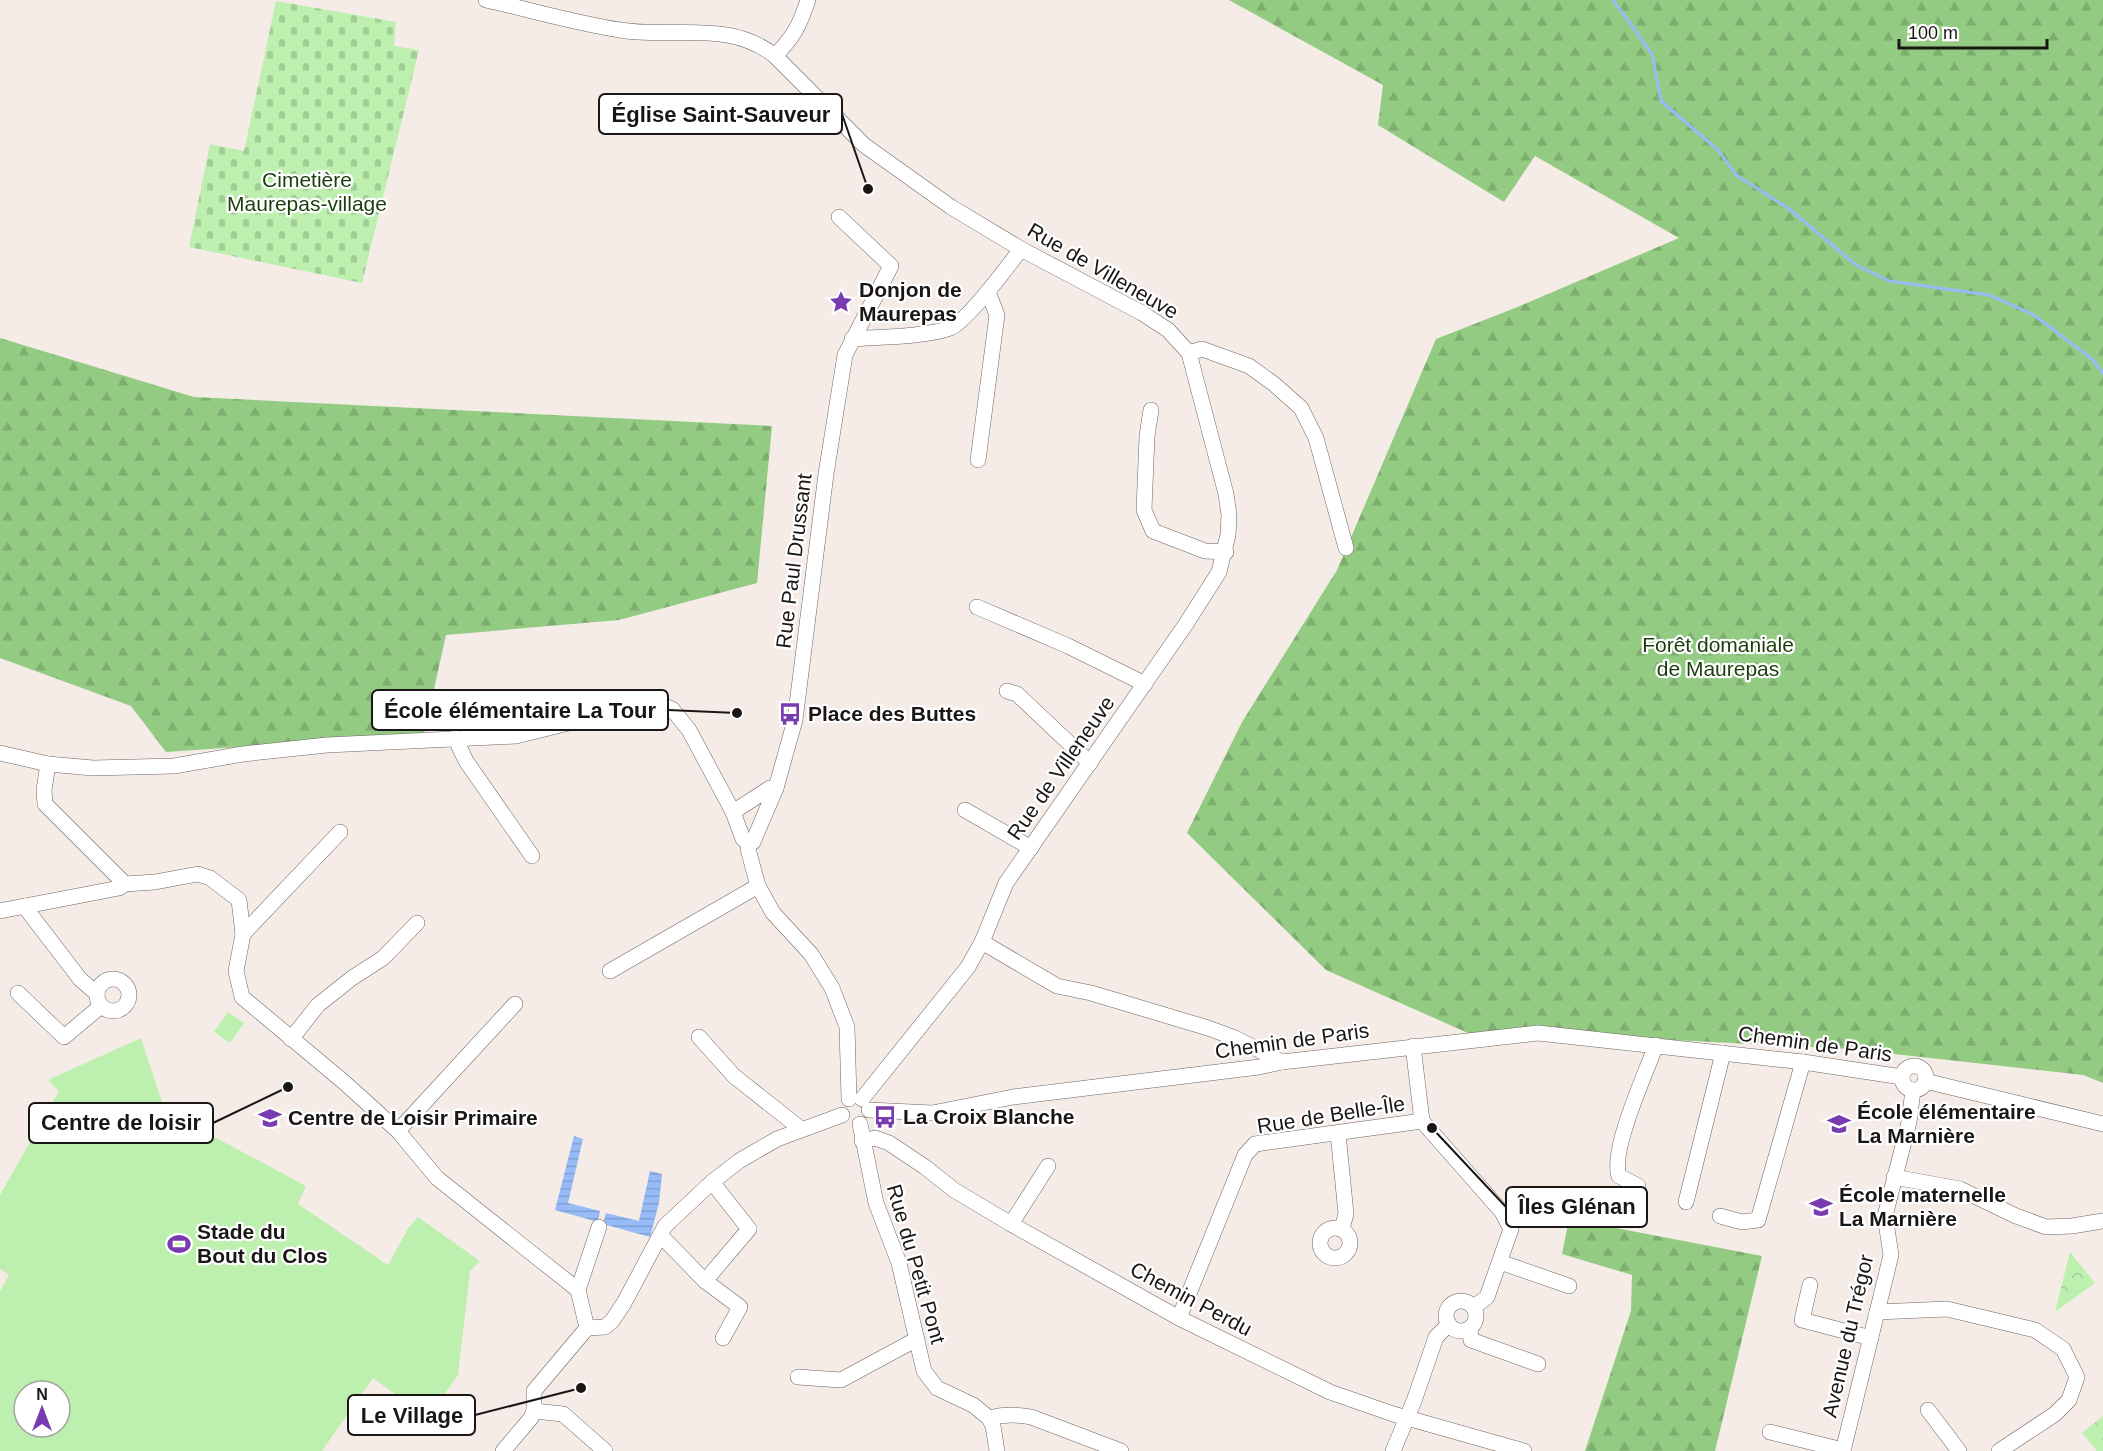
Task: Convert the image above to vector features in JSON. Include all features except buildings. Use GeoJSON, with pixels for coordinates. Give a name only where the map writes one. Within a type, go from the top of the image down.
{"type":"FeatureCollection","features":[{"type":"Feature","properties":{"kind":"street","name":"Rue de Villeneuve"},"geometry":{"type":"LineString","coordinates":[[486,0],[622,30],[720,34],[751,43],[775,56],[871,151],[951,207],[1021,249],[1151,319],[1168,330],[1189,353],[1226,494],[1229,515],[1226,552],[1219,572],[1145,684],[1006,883],[982,942],[968,967],[860,1103]]}},
{"type":"Feature","properties":{"kind":"street"},"geometry":{"type":"LineString","coordinates":[[775,56],[799,27],[808,0]]}},
{"type":"Feature","properties":{"kind":"street","name":"Rue Paul Drussant"},"geometry":{"type":"LineString","coordinates":[[776,788],[795,720],[826,474],[844,355],[891,266],[839,217]]}},
{"type":"Feature","properties":{"kind":"street"},"geometry":{"type":"LineString","coordinates":[[852,339],[952,328],[988,292],[1021,249]]}},
{"type":"Feature","properties":{"kind":"street"},"geometry":{"type":"LineString","coordinates":[[978,460],[997,315],[988,292]]}},
{"type":"Feature","properties":{"kind":"street"},"geometry":{"type":"LineString","coordinates":[[1189,353],[1202,349],[1249,366],[1274,384],[1300,408],[1316,438],[1346,548]]}},
{"type":"Feature","properties":{"kind":"street"},"geometry":{"type":"LineString","coordinates":[[1151,410],[1147,436],[1144,510],[1153,531],[1205,551],[1226,552]]}},
{"type":"Feature","properties":{"kind":"street"},"geometry":{"type":"LineString","coordinates":[[977,607],[1068,646],[1145,684]]}},
{"type":"Feature","properties":{"kind":"street"},"geometry":{"type":"LineString","coordinates":[[1006,691],[1017,694],[1090,763]]}},
{"type":"Feature","properties":{"kind":"street"},"geometry":{"type":"LineString","coordinates":[[0,753],[48,764],[93,768],[174,766],[243,754],[327,745],[516,736],[654,702],[672,709],[689,730],[733,812],[743,839],[749,844]]}},
{"type":"Feature","properties":{"kind":"street"},"geometry":{"type":"LineString","coordinates":[[455,738],[466,761],[532,856]]}},
{"type":"Feature","properties":{"kind":"street"},"geometry":{"type":"LineString","coordinates":[[48,764],[44,790],[45,804],[125,884]]}},
{"type":"Feature","properties":{"kind":"street"},"geometry":{"type":"LineString","coordinates":[[733,812],[770,788],[776,788],[749,844],[758,886],[773,914],[811,954],[832,988],[847,1027],[860,1103],[866,1120],[855,1125],[847,1122],[842,1115],[843,1107],[860,1103]]}},
{"type":"Feature","properties":{"kind":"street"},"geometry":{"type":"LineString","coordinates":[[965,810],[1031,848]]}},
{"type":"Feature","properties":{"kind":"street"},"geometry":{"type":"LineString","coordinates":[[243,934],[340,832]]}},
{"type":"Feature","properties":{"kind":"street"},"geometry":{"type":"LineString","coordinates":[[0,911],[119,888],[125,884],[155,882],[198,874],[210,878],[239,900],[243,934],[236,970],[242,997],[345,1083],[398,1131],[437,1178],[578,1290]]}},
{"type":"Feature","properties":{"kind":"street"},"geometry":{"type":"LineString","coordinates":[[610,971],[758,886]]}},
{"type":"Feature","properties":{"kind":"street"},"geometry":{"type":"LineString","coordinates":[[18,993],[64,1037],[99,1000],[24,906]]}},
{"type":"Feature","properties":{"kind":"street"},"geometry":{"type":"LineString","coordinates":[[291,1039],[318,1005],[382,958],[417,923]]}},
{"type":"Feature","properties":{"kind":"street"},"geometry":{"type":"LineString","coordinates":[[982,942],[1057,986],[1091,993],[1208,1028],[1235,1038],[1282,1062]]}},
{"type":"Feature","properties":{"kind":"street"},"geometry":{"type":"LineString","coordinates":[[398,1131],[515,1004]]}},
{"type":"Feature","properties":{"kind":"street","name":"Chemin de Paris"},"geometry":{"type":"LineString","coordinates":[[860,1103],[932,1113],[1012,1097],[1538,1032],[1803,1062],[1902,1077]]}},
{"type":"Feature","properties":{"kind":"street"},"geometry":{"type":"LineString","coordinates":[[699,1037],[734,1076],[801,1129]]}},
{"type":"Feature","properties":{"kind":"street"},"geometry":{"type":"LineString","coordinates":[[1638,1186],[1619,1176],[1616,1163],[1636,1094],[1656,1045]]}},
{"type":"Feature","properties":{"kind":"street"},"geometry":{"type":"LineString","coordinates":[[1413,1046],[1422,1121],[1508,1221],[1510,1229],[1487,1297],[1474,1307]]}},
{"type":"Feature","properties":{"kind":"street","name":"Chemin de Paris"},"geometry":{"type":"LineString","coordinates":[[1686,1202],[1723,1053]]}},
{"type":"Feature","properties":{"kind":"street"},"geometry":{"type":"LineString","coordinates":[[1720,1216],[1742,1222],[1758,1220],[1803,1062]]}},
{"type":"Feature","properties":{"kind":"street"},"geometry":{"type":"LineString","coordinates":[[1919,1085],[1923,1071],[1918,1067],[1908,1069],[1902,1077],[1906,1087],[1919,1085],[2103,1124]]}},
{"type":"Feature","properties":{"kind":"street","name":"Avenue du Trégor"},"geometry":{"type":"LineString","coordinates":[[1843,1451],[1891,1255],[1885,1216],[1919,1085]]}},
{"type":"Feature","properties":{"kind":"street"},"geometry":{"type":"LineString","coordinates":[[503,1451],[531,1418],[534,1412],[532,1400],[534,1391],[587,1328],[605,1326],[612,1321],[665,1226],[712,1182],[739,1161],[777,1139],[842,1115]]}},
{"type":"Feature","properties":{"kind":"street","name":"Rue de Belle-Île"},"geometry":{"type":"LineString","coordinates":[[1179,1318],[1245,1155],[1255,1144],[1422,1121]]}},
{"type":"Feature","properties":{"kind":"street","name":"Rue du Petit Pont"},"geometry":{"type":"LineString","coordinates":[[860,1124],[876,1203],[899,1263],[924,1371],[938,1388],[973,1405],[989,1418]]}},
{"type":"Feature","properties":{"kind":"street"},"geometry":{"type":"LineString","coordinates":[[1338,1133],[1346,1214],[1342,1228]]}},
{"type":"Feature","properties":{"kind":"street","name":"Chemin Perdu"},"geometry":{"type":"LineString","coordinates":[[862,1141],[875,1138],[889,1143],[954,1190],[1011,1224],[1179,1318],[1330,1392],[1406,1418],[1524,1451]]}},
{"type":"Feature","properties":{"kind":"street"},"geometry":{"type":"LineString","coordinates":[[1011,1224],[1048,1166]]}},
{"type":"Feature","properties":{"kind":"street"},"geometry":{"type":"LineString","coordinates":[[1894,1177],[1959,1189],[2016,1216],[2046,1227],[2103,1221]]}},
{"type":"Feature","properties":{"kind":"street"},"geometry":{"type":"LineString","coordinates":[[705,1281],[749,1229],[712,1182]]}},
{"type":"Feature","properties":{"kind":"street"},"geometry":{"type":"LineString","coordinates":[[587,1328],[578,1290],[599,1227]]}},
{"type":"Feature","properties":{"kind":"street"},"geometry":{"type":"LineString","coordinates":[[659,1237],[664,1239],[705,1281],[740,1307],[723,1338]]}},
{"type":"Feature","properties":{"kind":"street"},"geometry":{"type":"LineString","coordinates":[[1500,1262],[1569,1286]]}},
{"type":"Feature","properties":{"kind":"street"},"geometry":{"type":"LineString","coordinates":[[1810,1285],[1802,1320],[1871,1338]]}},
{"type":"Feature","properties":{"kind":"street"},"geometry":{"type":"LineString","coordinates":[[1449,1324],[1447,1310],[1453,1303],[1462,1300],[1474,1307]]}},
{"type":"Feature","properties":{"kind":"street"},"geometry":{"type":"LineString","coordinates":[[1474,1307],[1475,1321],[1470,1328],[1471,1340],[1538,1364]]}},
{"type":"Feature","properties":{"kind":"street"},"geometry":{"type":"LineString","coordinates":[[1877,1312],[1947,1309],[2036,1330],[2063,1349],[2077,1377],[2070,1400],[2055,1414],[1999,1451]]}},
{"type":"Feature","properties":{"kind":"street"},"geometry":{"type":"LineString","coordinates":[[1449,1324],[1461,1330],[1470,1328]]}},
{"type":"Feature","properties":{"kind":"street"},"geometry":{"type":"LineString","coordinates":[[1393,1451],[1436,1337],[1449,1324]]}},
{"type":"Feature","properties":{"kind":"street"},"geometry":{"type":"LineString","coordinates":[[798,1377],[842,1380],[917,1339]]}},
{"type":"Feature","properties":{"kind":"street"},"geometry":{"type":"LineString","coordinates":[[1928,1410],[1959,1451]]}},
{"type":"Feature","properties":{"kind":"street"},"geometry":{"type":"LineString","coordinates":[[534,1412],[563,1414],[605,1451]]}},
{"type":"Feature","properties":{"kind":"street"},"geometry":{"type":"LineString","coordinates":[[997,1451],[993,1426],[989,1418],[1017,1414],[1031,1417],[1121,1451]]}},
{"type":"Feature","properties":{"kind":"street"},"geometry":{"type":"LineString","coordinates":[[1770,1431],[1843,1451]]}},
{"type":"Feature","properties":{"kind":"green space","name":"Forêt domaniale de Maurepas"},"geometry":{"type":"Polygon","coordinates":[[[1229,0],[2103,0],[2103,1083],[2083,1075],[1849,1049],[1556,1034],[1477,1037],[1326,970],[1187,833],[1242,722],[1337,570],[1436,339],[1679,238],[1535,156],[1504,202],[1378,125],[1383,85],[1229,0]]]}},
{"type":"Feature","properties":{"kind":"green space","name":"Cimetière Maurepas-village"},"geometry":{"type":"Polygon","coordinates":[[[276,1],[396,22],[394,46],[419,50],[362,283],[189,247],[210,144],[244,151],[276,1]]]}},
{"type":"Feature","properties":{"kind":"green space"},"geometry":{"type":"Polygon","coordinates":[[[0,338],[194,397],[772,426],[757,583],[619,620],[446,635],[424,734],[166,752],[131,706],[0,658],[0,338]]]}},
{"type":"Feature","properties":{"kind":"green space"},"geometry":{"type":"Polygon","coordinates":[[[228,1012],[244,1023],[230,1043],[214,1032],[228,1012]]]}},
{"type":"Feature","properties":{"kind":"green space","name":"Stade du Bout du Clos"},"geometry":{"type":"Polygon","coordinates":[[[141,1038],[168,1120],[183,1120],[306,1186],[298,1204],[388,1265],[409,1227],[418,1217],[480,1261],[470,1271],[458,1375],[428,1418],[373,1378],[322,1451],[0,1451],[0,1292],[9,1275],[0,1269],[0,1195],[59,1091],[48,1080],[141,1038]]]}},
{"type":"Feature","properties":{"kind":"green space"},"geometry":{"type":"Polygon","coordinates":[[[1569,1219],[1762,1256],[1715,1451],[1585,1451],[1631,1311],[1632,1275],[1562,1254],[1569,1219]]]}},
{"type":"Feature","properties":{"kind":"green space"},"geometry":{"type":"Polygon","coordinates":[[[2070,1252],[2095,1283],[2055,1312],[2070,1252]]]}},
{"type":"Feature","properties":{"kind":"green space"},"geometry":{"type":"Polygon","coordinates":[[[2103,1416],[2103,1451],[2097,1451],[2082,1433],[2103,1416]]]}},
{"type":"Feature","properties":{"kind":"water"},"geometry":{"type":"Polygon","coordinates":[[[574,1136],[583,1139],[568,1203],[600,1211],[598,1222],[555,1210],[574,1136]]]}},
{"type":"Feature","properties":{"kind":"water"},"geometry":{"type":"Polygon","coordinates":[[[650,1171],[662,1174],[659,1203],[650,1237],[603,1224],[606,1213],[639,1221],[650,1171]]]}},
{"type":"Feature","properties":{"kind":"waterway"},"geometry":{"type":"LineString","coordinates":[[1613,0],[1652,54],[1661,101],[1719,151],[1736,175],[1788,208],[1856,265],[1889,281],[1989,295],[2034,315],[2092,359],[2103,373]]}},
{"type":"Feature","properties":{"kind":"place","name":"Église Saint-Sauveur"},"geometry":{"type":"Point","coordinates":[868,189]}},
{"type":"Feature","properties":{"kind":"place","name":"Donjon de Maurepas"},"geometry":{"type":"Point","coordinates":[841,302]}},
{"type":"Feature","properties":{"kind":"place","name":"École élémentaire La Tour"},"geometry":{"type":"Point","coordinates":[737,713]}},
{"type":"Feature","properties":{"kind":"place","name":"Place des Buttes"},"geometry":{"type":"Point","coordinates":[790,714]}},
{"type":"Feature","properties":{"kind":"place","name":"Centre de loisir"},"geometry":{"type":"Point","coordinates":[288,1087]}},
{"type":"Feature","properties":{"kind":"place","name":"La Croix Blanche"},"geometry":{"type":"Point","coordinates":[885,1117]}},
{"type":"Feature","properties":{"kind":"place","name":"Centre de Loisir Primaire"},"geometry":{"type":"Point","coordinates":[270,1118]}},
{"type":"Feature","properties":{"kind":"place","name":"École élémentaire La Marnière"},"geometry":{"type":"Point","coordinates":[1839,1124]}},
{"type":"Feature","properties":{"kind":"place","name":"Îles Glénan"},"geometry":{"type":"Point","coordinates":[1432,1128]}},
{"type":"Feature","properties":{"kind":"place","name":"École maternelle La Marnière"},"geometry":{"type":"Point","coordinates":[1821,1207]}},
{"type":"Feature","properties":{"kind":"place","name":"Stade du Bout du Clos"},"geometry":{"type":"Point","coordinates":[179,1244]}},
{"type":"Feature","properties":{"kind":"place","name":"Le Village"},"geometry":{"type":"Point","coordinates":[581,1388]}}]}
